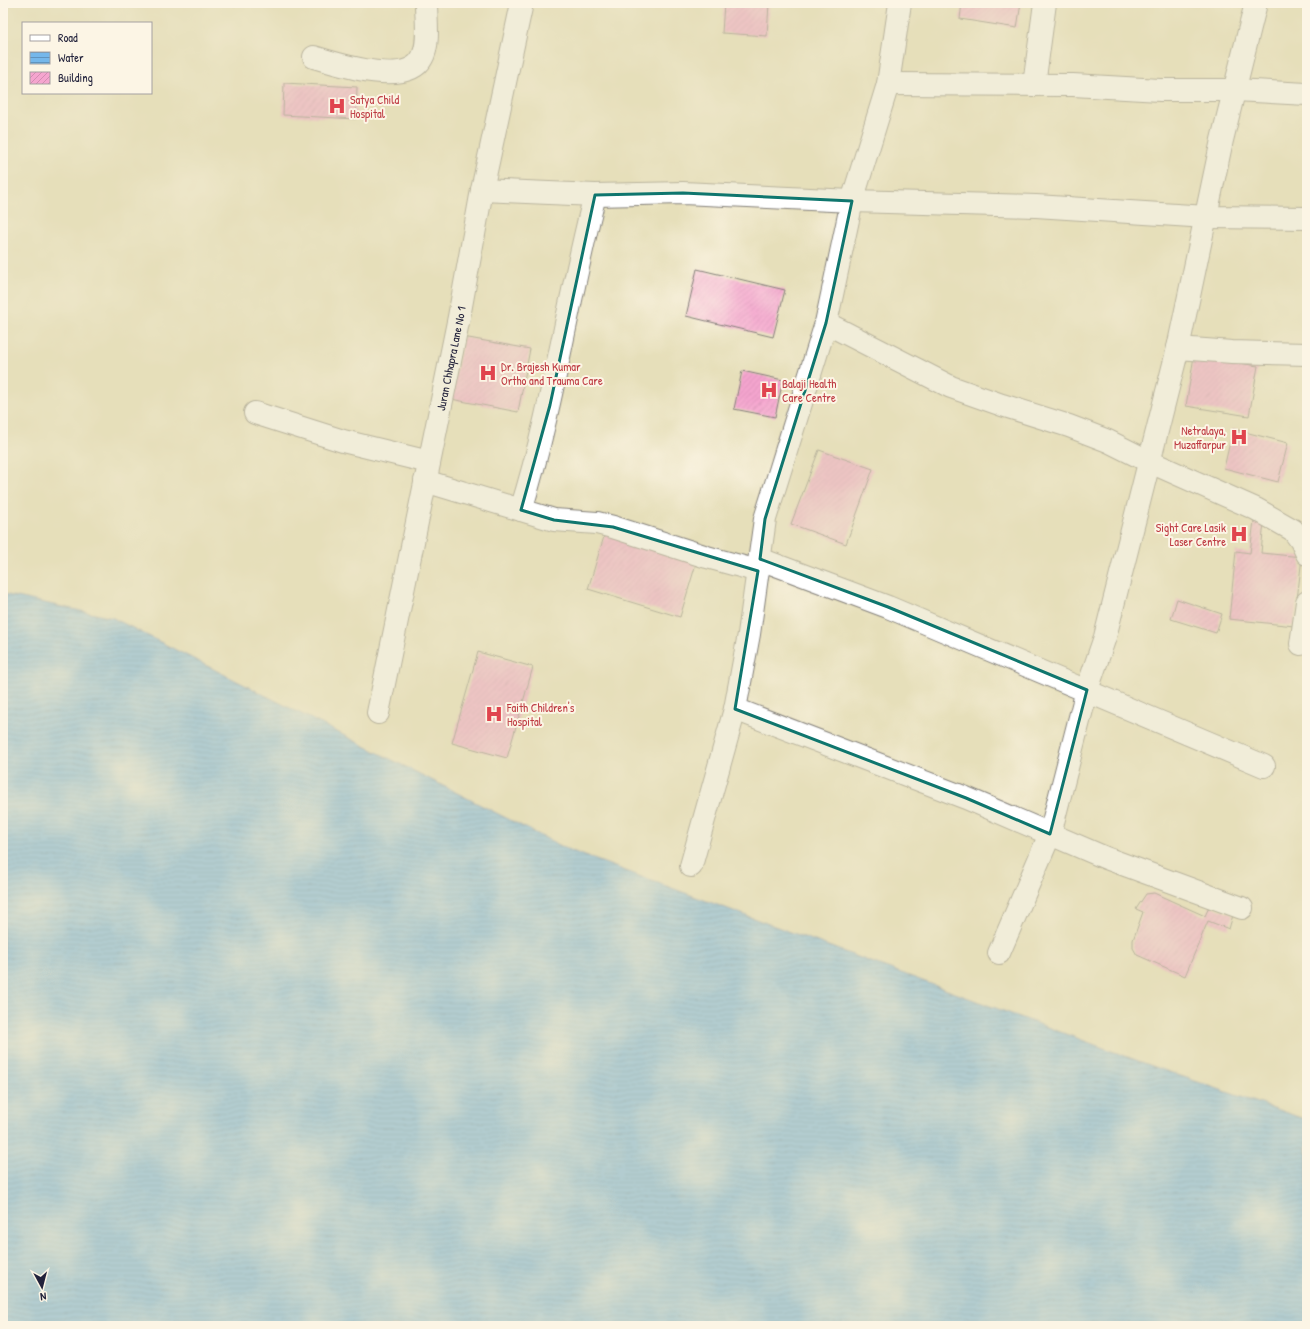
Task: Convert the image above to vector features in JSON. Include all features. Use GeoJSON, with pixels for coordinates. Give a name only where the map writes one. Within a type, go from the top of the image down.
{"type":"FeatureCollection","features":[{"type":"Feature","properties":{"kind":"street"},"geometry":{"type":"LineString","coordinates":[[314,57],[369,71],[388,72],[405,70],[416,65],[422,58],[425,48],[426,3]]}},
{"type":"Feature","properties":{"kind":"street","name":"Juran Chhapra Lane No 1"},"geometry":{"type":"LineString","coordinates":[[378,713],[460,310],[482,190],[522,3]]}},
{"type":"Feature","properties":{"kind":"street"},"geometry":{"type":"LineString","coordinates":[[692,866],[735,709],[750,634],[766,519],[826,323],[852,201],[888,84],[900,3]]}},
{"type":"Feature","properties":{"kind":"street"},"geometry":{"type":"LineString","coordinates":[[1034,86],[1045,3]]}},
{"type":"Feature","properties":{"kind":"street"},"geometry":{"type":"LineString","coordinates":[[999,953],[1050,834],[1087,690],[1105,637],[1148,461],[1178,348],[1234,90],[1256,3]]}},
{"type":"Feature","properties":{"kind":"street"},"geometry":{"type":"LineString","coordinates":[[888,84],[1034,86],[1073,85],[1160,90],[1234,90],[1307,94]]}},
{"type":"Feature","properties":{"kind":"street"},"geometry":{"type":"LineString","coordinates":[[482,190],[596,195],[683,193],[852,201],[1036,206],[1207,217],[1307,218]]}},
{"type":"Feature","properties":{"kind":"street"},"geometry":{"type":"LineString","coordinates":[[521,510],[536,461],[550,405],[585,236],[596,195]]}},
{"type":"Feature","properties":{"kind":"street"},"geometry":{"type":"LineString","coordinates":[[826,323],[951,387],[1002,406],[1069,426],[1108,441],[1274,519],[1292,530],[1301,541],[1307,554]]}},
{"type":"Feature","properties":{"kind":"street"},"geometry":{"type":"LineString","coordinates":[[1178,348],[1232,352],[1307,354]]}},
{"type":"Feature","properties":{"kind":"street"},"geometry":{"type":"LineString","coordinates":[[255,412],[343,441],[427,472],[521,510],[554,520],[597,523],[707,557],[759,565],[888,607],[1264,766]]}},
{"type":"Feature","properties":{"kind":"street"},"geometry":{"type":"LineString","coordinates":[[1301,644],[1307,602]]}},
{"type":"Feature","properties":{"kind":"street"},"geometry":{"type":"LineString","coordinates":[[735,709],[966,798],[1106,858],[1242,908]]}},
{"type":"Feature","properties":{"kind":"highlighted area"},"geometry":{"type":"Polygon","coordinates":[[[683,193],[852,201],[826,323],[765,519],[760,559],[888,607],[1087,690],[1050,834],[966,798],[735,709],[758,571],[613,527],[554,520],[521,510],[550,405],[595,195],[683,193]]]}},
{"type":"Feature","properties":{"kind":"water"},"geometry":{"type":"Polygon","coordinates":[[[3,594],[113,618],[569,850],[1152,1066],[1307,1120],[1307,1326],[3,1326],[3,594]]]}},
{"type":"Feature","properties":{"kind":"building"},"geometry":{"type":"Polygon","coordinates":[[[724,3],[769,3],[767,36],[722,33],[724,3]]]}},
{"type":"Feature","properties":{"kind":"building"},"geometry":{"type":"Polygon","coordinates":[[[962,3],[1021,3],[1017,28],[960,19],[962,3]]]}},
{"type":"Feature","properties":{"kind":"building"},"geometry":{"type":"Polygon","coordinates":[[[284,83],[357,87],[356,119],[283,115],[284,83]]]}},
{"type":"Feature","properties":{"kind":"building"},"geometry":{"type":"Polygon","coordinates":[[[697,269],[785,290],[773,337],[686,316],[697,269]]]}},
{"type":"Feature","properties":{"kind":"building"},"geometry":{"type":"Polygon","coordinates":[[[463,337],[530,349],[518,412],[451,399],[463,337]]]}},
{"type":"Feature","properties":{"kind":"building"},"geometry":{"type":"Polygon","coordinates":[[[1194,356],[1258,366],[1249,416],[1186,406],[1194,356]]]}},
{"type":"Feature","properties":{"kind":"building"},"geometry":{"type":"Polygon","coordinates":[[[742,371],[783,380],[775,417],[734,409],[742,371]]]}},
{"type":"Feature","properties":{"kind":"building"},"geometry":{"type":"Polygon","coordinates":[[[1233,429],[1288,443],[1278,482],[1224,468],[1233,429]]]}},
{"type":"Feature","properties":{"kind":"building"},"geometry":{"type":"Polygon","coordinates":[[[819,450],[873,469],[846,544],[791,524],[819,450]]]}},
{"type":"Feature","properties":{"kind":"building"},"geometry":{"type":"Polygon","coordinates":[[[1254,520],[1264,521],[1261,553],[1302,557],[1294,626],[1229,619],[1236,551],[1250,553],[1254,520]]]}},
{"type":"Feature","properties":{"kind":"building"},"geometry":{"type":"Polygon","coordinates":[[[606,530],[698,557],[680,617],[588,589],[606,530]]]}},
{"type":"Feature","properties":{"kind":"building"},"geometry":{"type":"Polygon","coordinates":[[[1177,599],[1222,614],[1216,633],[1171,619],[1177,599]]]}},
{"type":"Feature","properties":{"kind":"building"},"geometry":{"type":"Polygon","coordinates":[[[478,652],[533,667],[507,758],[452,743],[478,652]]]}},
{"type":"Feature","properties":{"kind":"building"},"geometry":{"type":"Polygon","coordinates":[[[1154,893],[1205,916],[1210,905],[1233,915],[1229,929],[1208,921],[1185,976],[1137,955],[1133,948],[1133,940],[1143,912],[1136,909],[1146,894],[1154,893]]]}},
{"type":"Feature","properties":{"kind":"place","name":"Satya Child Hospital"},"geometry":{"type":"Point","coordinates":[337,106]}},
{"type":"Feature","properties":{"kind":"place","name":"Dr. Brajesh Kumar Ortho and Trauma Care"},"geometry":{"type":"Point","coordinates":[488,373]}},
{"type":"Feature","properties":{"kind":"place","name":"Balaji Health Care Centre"},"geometry":{"type":"Point","coordinates":[769,390]}},
{"type":"Feature","properties":{"kind":"place","name":"Netralaya, Muzaffarpur"},"geometry":{"type":"Point","coordinates":[1239,437]}},
{"type":"Feature","properties":{"kind":"place","name":"Sight Care Lasik Laser Centre"},"geometry":{"type":"Point","coordinates":[1239,534]}},
{"type":"Feature","properties":{"kind":"place","name":"Faith Children's Hospital"},"geometry":{"type":"Point","coordinates":[494,714]}}]}
